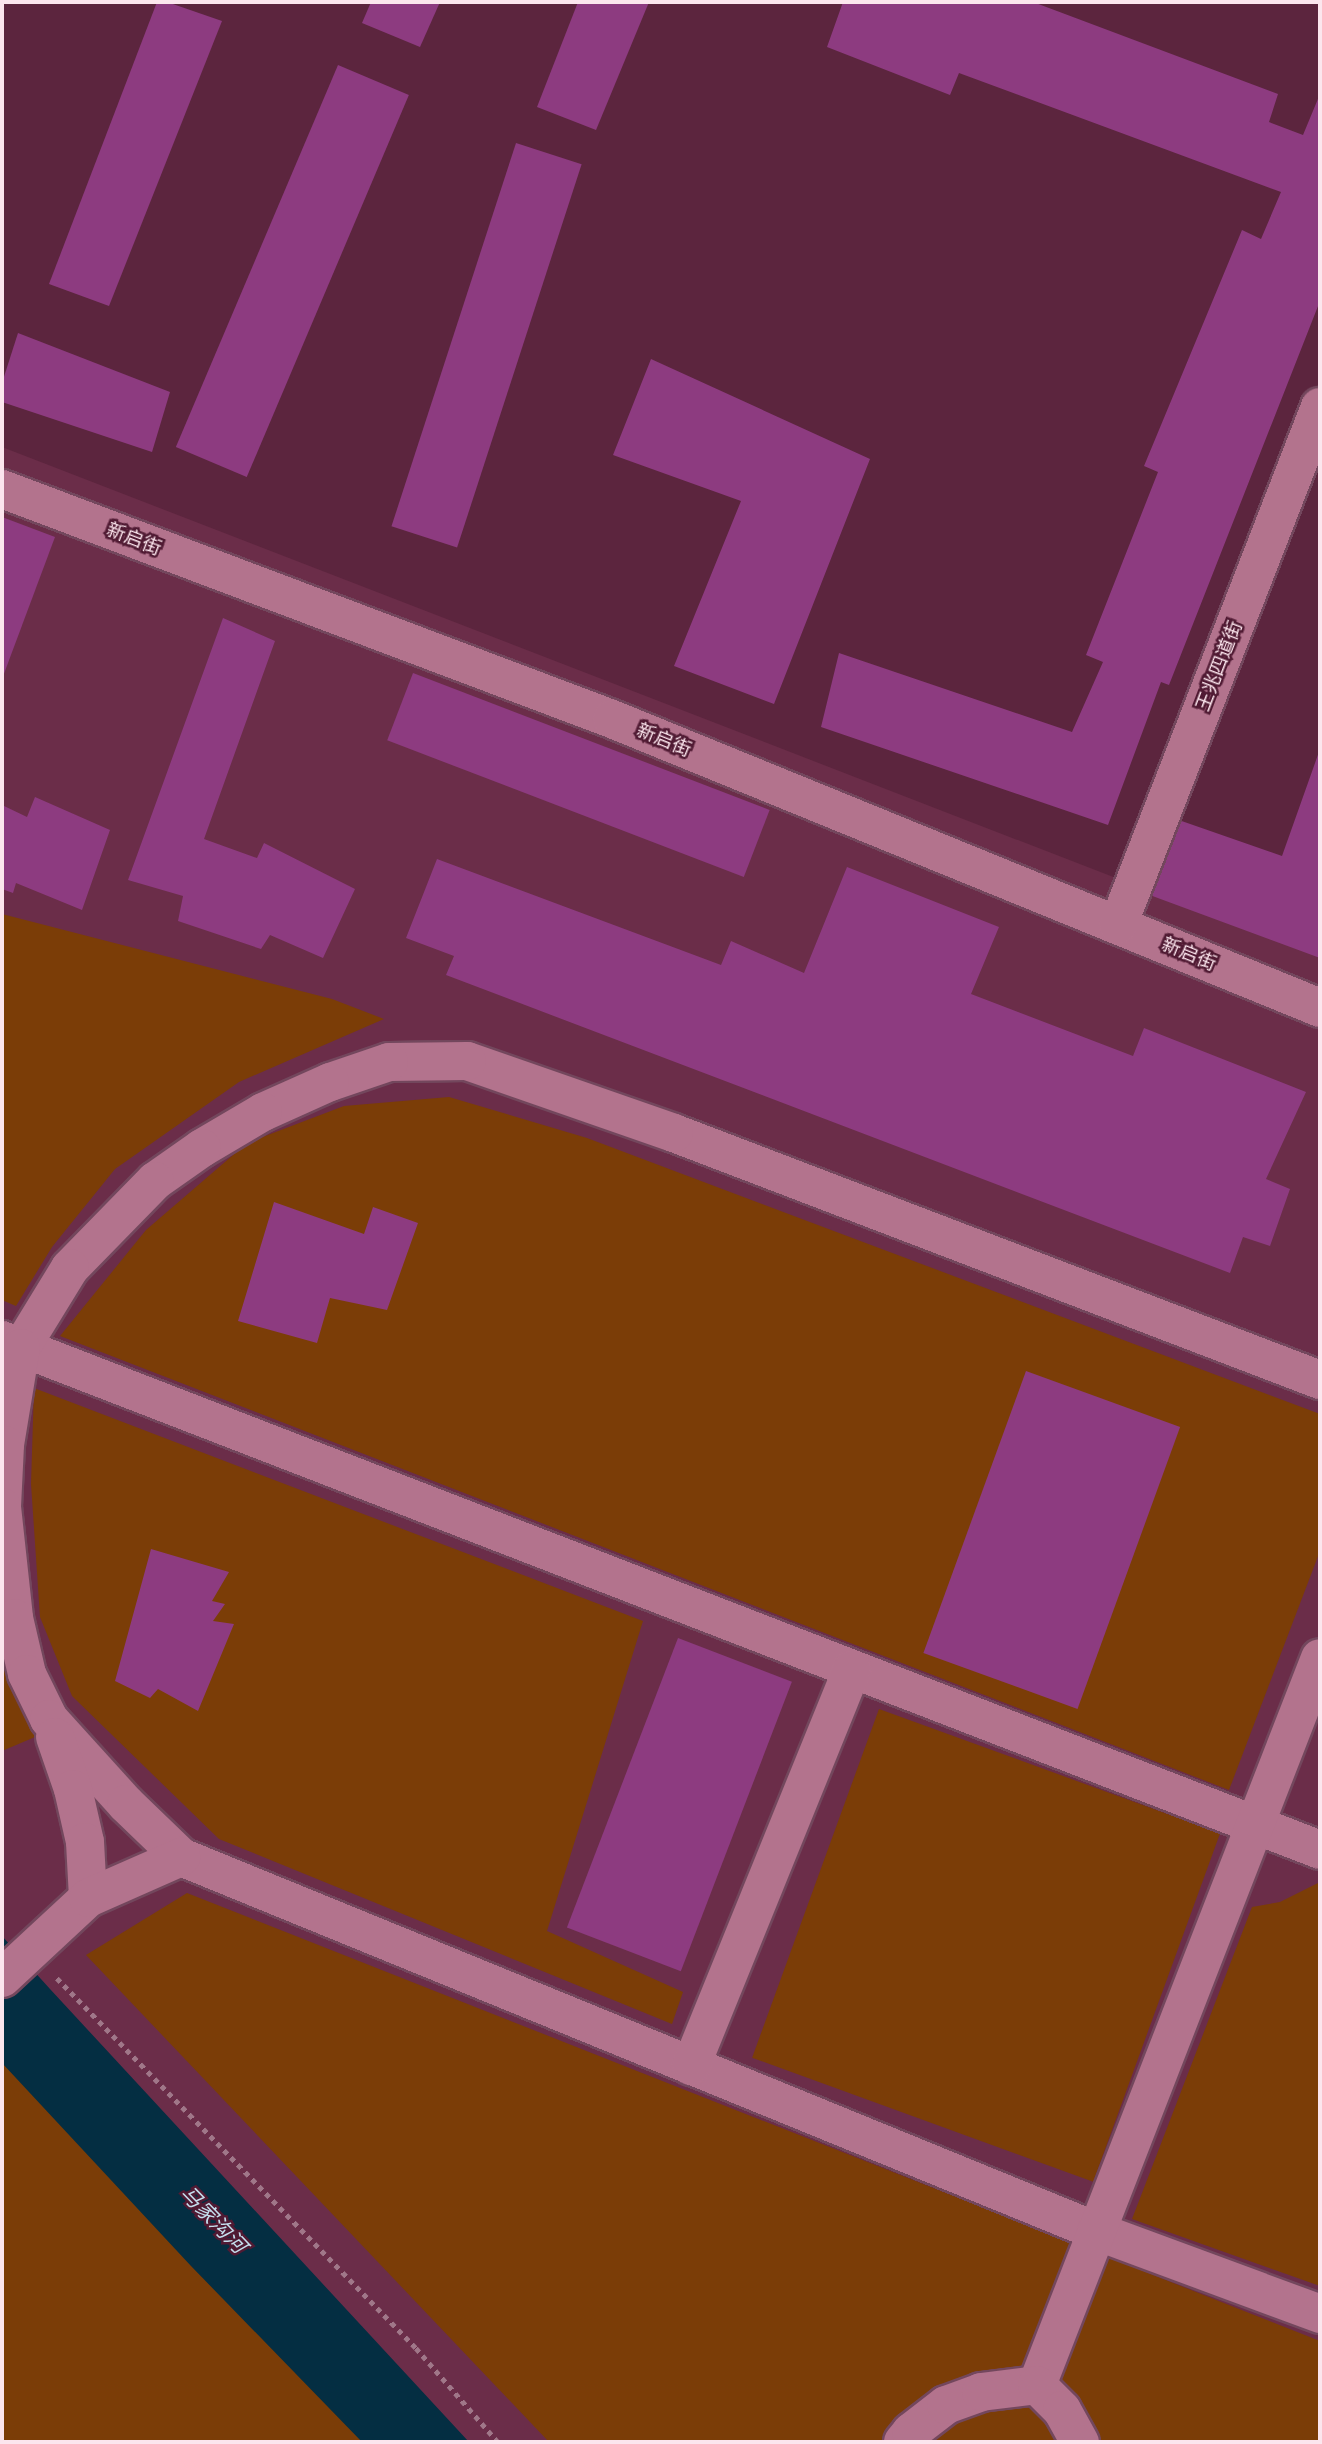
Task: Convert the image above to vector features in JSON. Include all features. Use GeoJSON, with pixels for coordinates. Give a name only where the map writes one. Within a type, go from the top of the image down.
{"type":"FeatureCollection","features":[{"type":"Feature","properties":{"kind":"street","name":"王兆四道街"},"geometry":{"type":"LineString","coordinates":[[1118,925],[1320,407]]}},
{"type":"Feature","properties":{"kind":"street","name":"新启街"},"geometry":{"type":"LineString","coordinates":[[2,489],[612,719],[1320,1008]]}},
{"type":"Feature","properties":{"kind":"street"},"geometry":{"type":"LineString","coordinates":[[88,1898],[85,1842],[73,1789],[49,1719],[27,1674],[14,1618],[5,1541],[5,1445],[11,1344],[37,1317],[70,1268],[155,1181],[202,1148],[263,1112],[330,1082],[389,1062],[467,1061],[674,1133],[1320,1380]]}},
{"type":"Feature","properties":{"kind":"street"},"geometry":{"type":"LineString","coordinates":[[11,1344],[1320,1850]]}},
{"type":"Feature","properties":{"kind":"street"},"geometry":{"type":"LineString","coordinates":[[1037,2385],[1320,1658]]}},
{"type":"Feature","properties":{"kind":"street"},"geometry":{"type":"LineString","coordinates":[[691,2066],[852,1669]]}},
{"type":"Feature","properties":{"kind":"street"},"geometry":{"type":"LineString","coordinates":[[49,1719],[126,1804],[181,1857],[1096,2231],[1320,2314]]}},
{"type":"Feature","properties":{"kind":"street"},"geometry":{"type":"LineString","coordinates":[[2,1978],[88,1898],[181,1857]]}},
{"type":"Feature","properties":{"kind":"street"},"geometry":{"type":"LineString","coordinates":[[903,2442],[946,2405],[981,2392],[1037,2385]]}},
{"type":"Feature","properties":{"kind":"street"},"geometry":{"type":"LineString","coordinates":[[1037,2385],[1062,2410],[1080,2442]]}},
{"type":"Feature","properties":{"kind":"path"},"geometry":{"type":"LineString","coordinates":[[49,1970],[415,2348],[498,2442]]}},
{"type":"Feature","properties":{"kind":"shaded area"},"geometry":{"type":"Polygon","coordinates":[[[2,447],[1320,957],[1320,2442],[2,2442],[2,447]]]}},
{"type":"Feature","properties":{"kind":"shaded area"},"geometry":{"type":"Polygon","coordinates":[[[2,914],[332,999],[384,1019],[239,1082],[115,1169],[52,1247],[16,1306],[2,1300],[2,914]]]}},
{"type":"Feature","properties":{"kind":"shaded area"},"geometry":{"type":"Polygon","coordinates":[[[449,1097],[587,1138],[1320,1414],[1320,1551],[1229,1790],[60,1336],[146,1230],[247,1143],[344,1106],[449,1097]]]}},
{"type":"Feature","properties":{"kind":"shaded area"},"geometry":{"type":"Polygon","coordinates":[[[34,1388],[643,1621],[547,1931],[683,1992],[672,2024],[219,1839],[72,1696],[40,1617],[31,1484],[34,1388]]]}},
{"type":"Feature","properties":{"kind":"shaded area"},"geometry":{"type":"Polygon","coordinates":[[[2,1635],[35,1737],[2,1751],[2,1635]]]}},
{"type":"Feature","properties":{"kind":"shaded area"},"geometry":{"type":"Polygon","coordinates":[[[879,1709],[1220,1833],[1093,2182],[752,2058],[879,1709]]]}},
{"type":"Feature","properties":{"kind":"shaded area"},"geometry":{"type":"Polygon","coordinates":[[[1320,1882],[1320,2286],[1132,2219],[1252,1907],[1280,1902],[1320,1882]]]}},
{"type":"Feature","properties":{"kind":"shaded area"},"geometry":{"type":"Polygon","coordinates":[[[187,1893],[1320,2341],[1320,2442],[549,2442],[86,1955],[187,1893]]]}},
{"type":"Feature","properties":{"kind":"shaded area"},"geometry":{"type":"Polygon","coordinates":[[[2,2062],[364,2442],[2,2442],[2,2062]]]}},
{"type":"Feature","properties":{"kind":"water","name":"马家沟河"},"geometry":{"type":"Polygon","coordinates":[[[2,1936],[469,2442],[362,2442],[191,2266],[2,2063],[2,1936]]]}},
{"type":"Feature","properties":{"kind":"building"},"geometry":{"type":"Polygon","coordinates":[[[157,2],[167,2],[222,21],[109,306],[49,284],[157,2]]]}},
{"type":"Feature","properties":{"kind":"building"},"geometry":{"type":"Polygon","coordinates":[[[371,2],[440,2],[420,47],[362,23],[371,2]]]}},
{"type":"Feature","properties":{"kind":"building"},"geometry":{"type":"Polygon","coordinates":[[[578,2],[649,2],[596,130],[537,107],[578,2]]]}},
{"type":"Feature","properties":{"kind":"building"},"geometry":{"type":"Polygon","coordinates":[[[843,2],[1033,2],[1278,94],[1269,122],[1303,135],[1320,94],[1320,301],[1169,685],[1161,682],[1108,825],[821,727],[839,653],[1072,732],[1103,662],[1086,655],[1158,472],[1144,466],[1242,230],[1261,239],[1281,192],[959,73],[950,95],[827,47],[843,2]]]}},
{"type":"Feature","properties":{"kind":"building"},"geometry":{"type":"Polygon","coordinates":[[[338,65],[409,95],[247,477],[176,447],[338,65]]]}},
{"type":"Feature","properties":{"kind":"building"},"geometry":{"type":"Polygon","coordinates":[[[516,143],[582,164],[457,548],[391,526],[516,143]]]}},
{"type":"Feature","properties":{"kind":"building"},"geometry":{"type":"Polygon","coordinates":[[[18,333],[170,392],[152,452],[2,402],[2,383],[18,333]]]}},
{"type":"Feature","properties":{"kind":"building"},"geometry":{"type":"Polygon","coordinates":[[[651,359],[870,459],[774,704],[674,666],[741,501],[613,455],[651,359]]]}},
{"type":"Feature","properties":{"kind":"building"},"geometry":{"type":"Polygon","coordinates":[[[2,517],[55,537],[2,679],[2,517]]]}},
{"type":"Feature","properties":{"kind":"building"},"geometry":{"type":"Polygon","coordinates":[[[223,618],[275,641],[204,839],[257,858],[264,843],[355,889],[323,958],[270,935],[261,949],[178,921],[183,896],[128,880],[223,618]]]}},
{"type":"Feature","properties":{"kind":"building"},"geometry":{"type":"Polygon","coordinates":[[[413,673],[770,810],[744,877],[387,740],[413,673]]]}},
{"type":"Feature","properties":{"kind":"building"},"geometry":{"type":"Polygon","coordinates":[[[1320,749],[1320,958],[1147,894],[1173,818],[1282,856],[1320,749]]]}},
{"type":"Feature","properties":{"kind":"building"},"geometry":{"type":"Polygon","coordinates":[[[35,797],[110,830],[82,910],[16,883],[13,893],[2,889],[2,805],[27,817],[35,797]]]}},
{"type":"Feature","properties":{"kind":"building"},"geometry":{"type":"Polygon","coordinates":[[[437,859],[721,965],[731,941],[804,973],[847,867],[999,927],[971,994],[1133,1056],[1144,1028],[1306,1092],[1266,1179],[1290,1189],[1270,1246],[1243,1237],[1230,1273],[446,975],[454,956],[406,938],[437,859]]]}},
{"type":"Feature","properties":{"kind":"building"},"geometry":{"type":"Polygon","coordinates":[[[274,1202],[364,1234],[373,1207],[418,1223],[387,1310],[330,1298],[317,1343],[238,1321],[274,1202]]]}},
{"type":"Feature","properties":{"kind":"building"},"geometry":{"type":"Polygon","coordinates":[[[1026,1371],[1180,1427],[1078,1709],[923,1653],[1026,1371]]]}},
{"type":"Feature","properties":{"kind":"building"},"geometry":{"type":"Polygon","coordinates":[[[151,1549],[229,1572],[212,1601],[225,1604],[213,1621],[234,1624],[198,1711],[158,1689],[150,1698],[115,1681],[151,1549]]]}},
{"type":"Feature","properties":{"kind":"building"},"geometry":{"type":"Polygon","coordinates":[[[678,1638],[792,1682],[681,1971],[567,1927],[678,1638]]]}}]}
